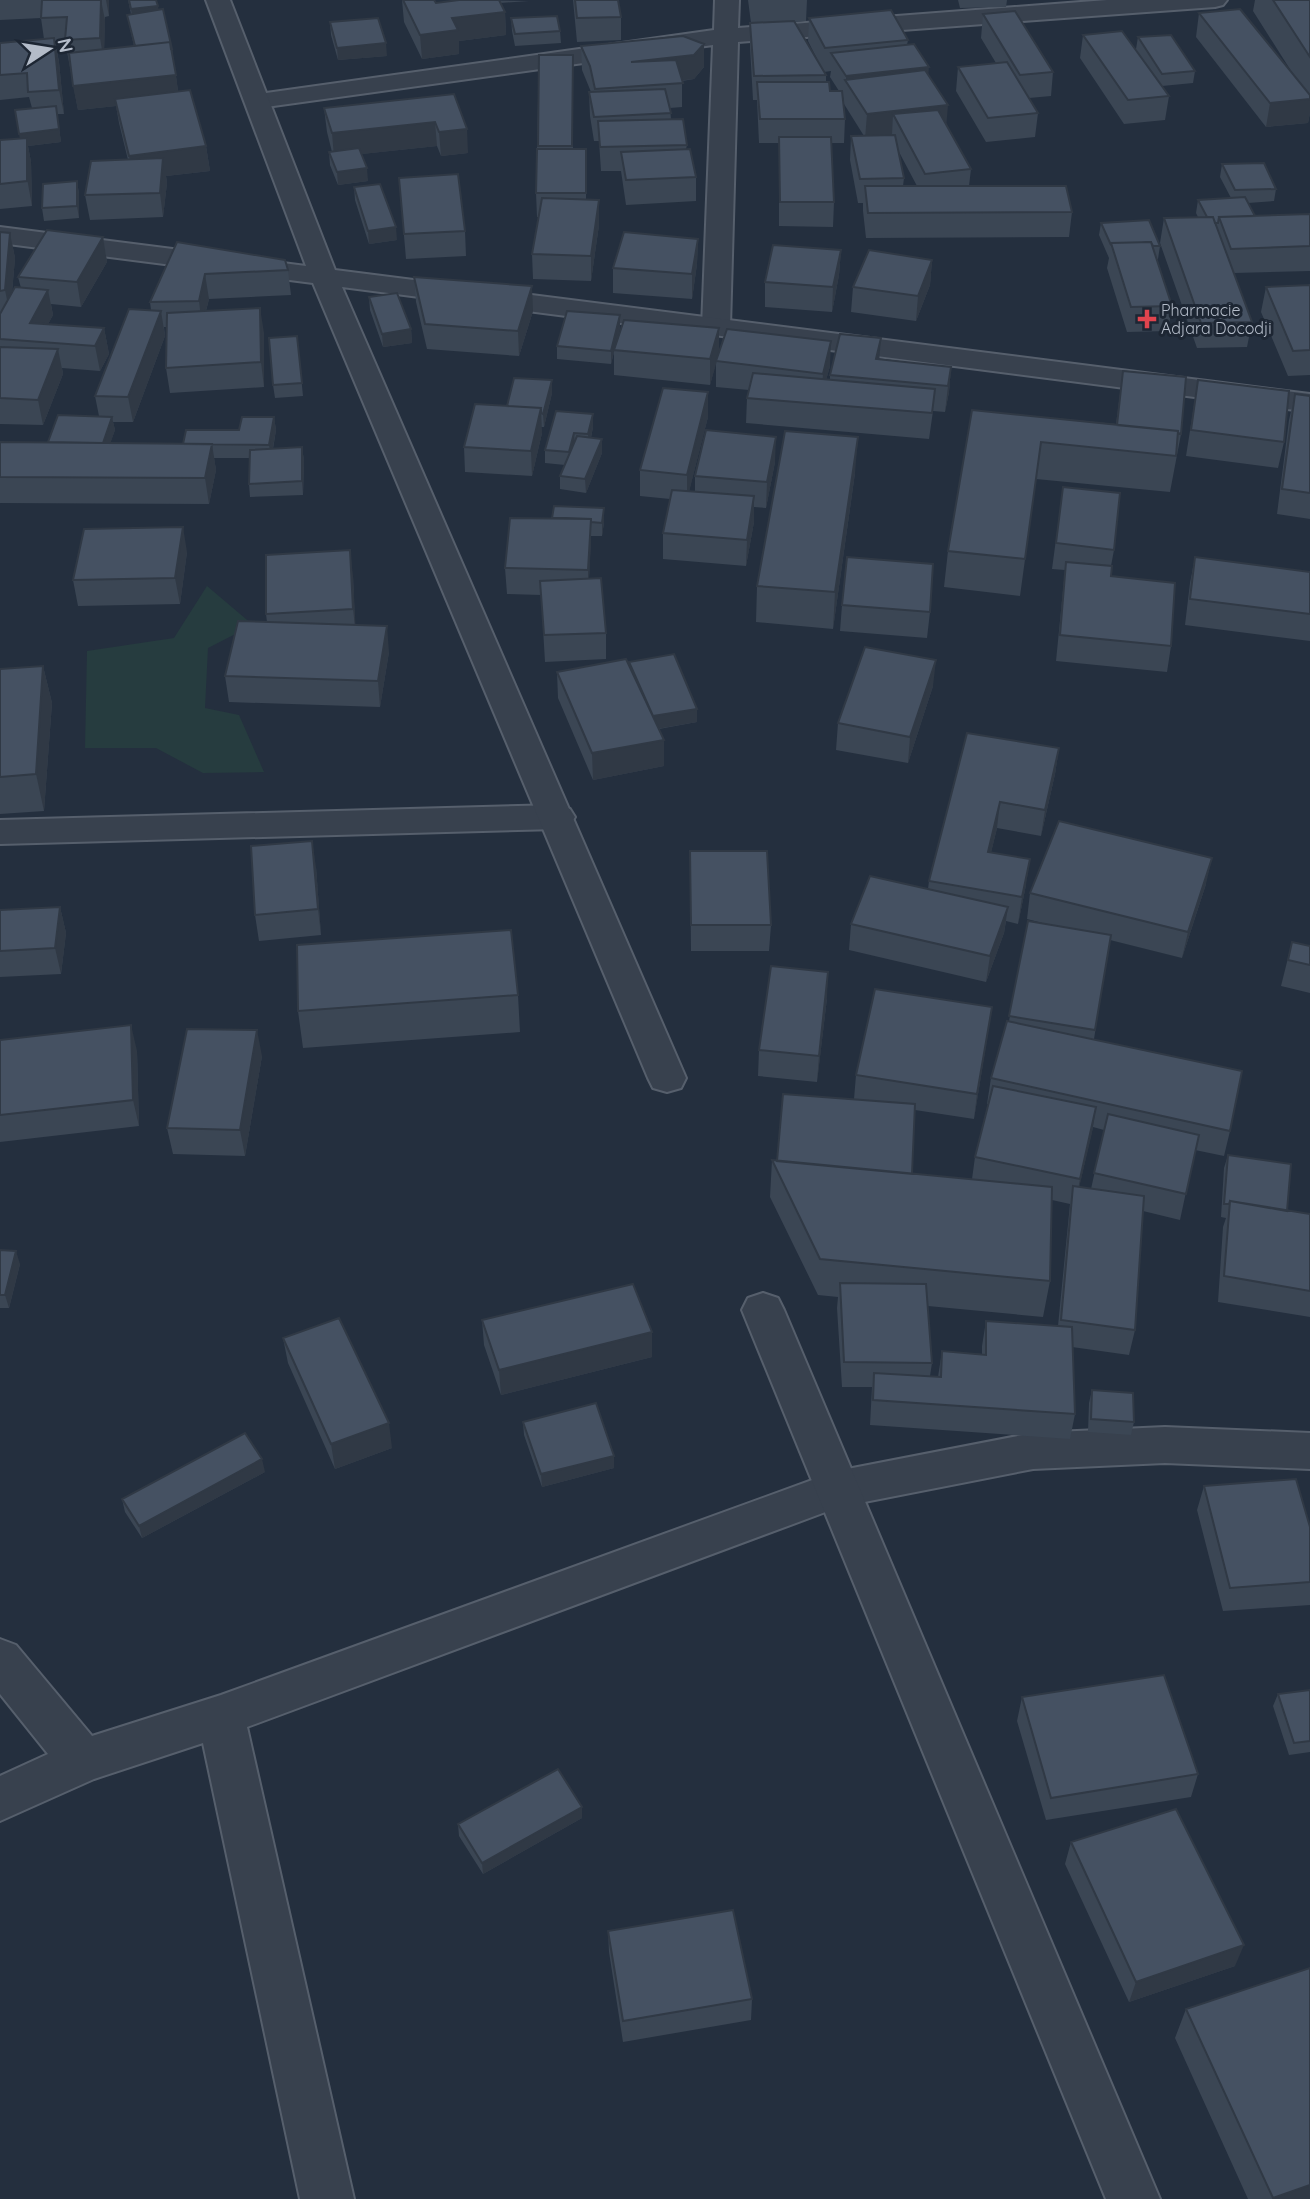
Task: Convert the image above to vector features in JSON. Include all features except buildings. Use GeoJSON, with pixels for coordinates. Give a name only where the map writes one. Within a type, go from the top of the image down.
{"type":"FeatureCollection","features":[{"type":"Feature","properties":{"kind":"street"},"geometry":{"type":"LineString","coordinates":[[218,0],[259,101],[324,277],[558,817],[667,1078]]}},
{"type":"Feature","properties":{"kind":"street"},"geometry":{"type":"LineString","coordinates":[[716,327],[727,0]]}},
{"type":"Feature","properties":{"kind":"street"},"geometry":{"type":"LineString","coordinates":[[259,101],[726,36],[1215,0]]}},
{"type":"Feature","properties":{"kind":"street"},"geometry":{"type":"LineString","coordinates":[[0,235],[1310,403]]}},
{"type":"Feature","properties":{"kind":"street"},"geometry":{"type":"LineString","coordinates":[[0,832],[558,817]]}},
{"type":"Feature","properties":{"kind":"street"},"geometry":{"type":"LineString","coordinates":[[763,1310],[1133,2199]]}},
{"type":"Feature","properties":{"kind":"street"},"geometry":{"type":"LineString","coordinates":[[0,1798],[82,1761],[221,1716],[837,1489],[1033,1451],[1165,1445],[1310,1451]]}},
{"type":"Feature","properties":{"kind":"street"},"geometry":{"type":"LineString","coordinates":[[0,1659],[82,1761]]}},
{"type":"Feature","properties":{"kind":"street"},"geometry":{"type":"LineString","coordinates":[[221,1716],[327,2199]]}},
{"type":"Feature","properties":{"kind":"green space"},"geometry":{"type":"Polygon","coordinates":[[[207,586],[253,625],[208,648],[205,708],[239,715],[264,772],[203,773],[156,748],[85,748],[87,651],[174,638],[207,586]]]}},
{"type":"Feature","properties":{"kind":"place","name":"Pharmacie Adjara Docodji"},"geometry":{"type":"Point","coordinates":[1147,319]}}]}
